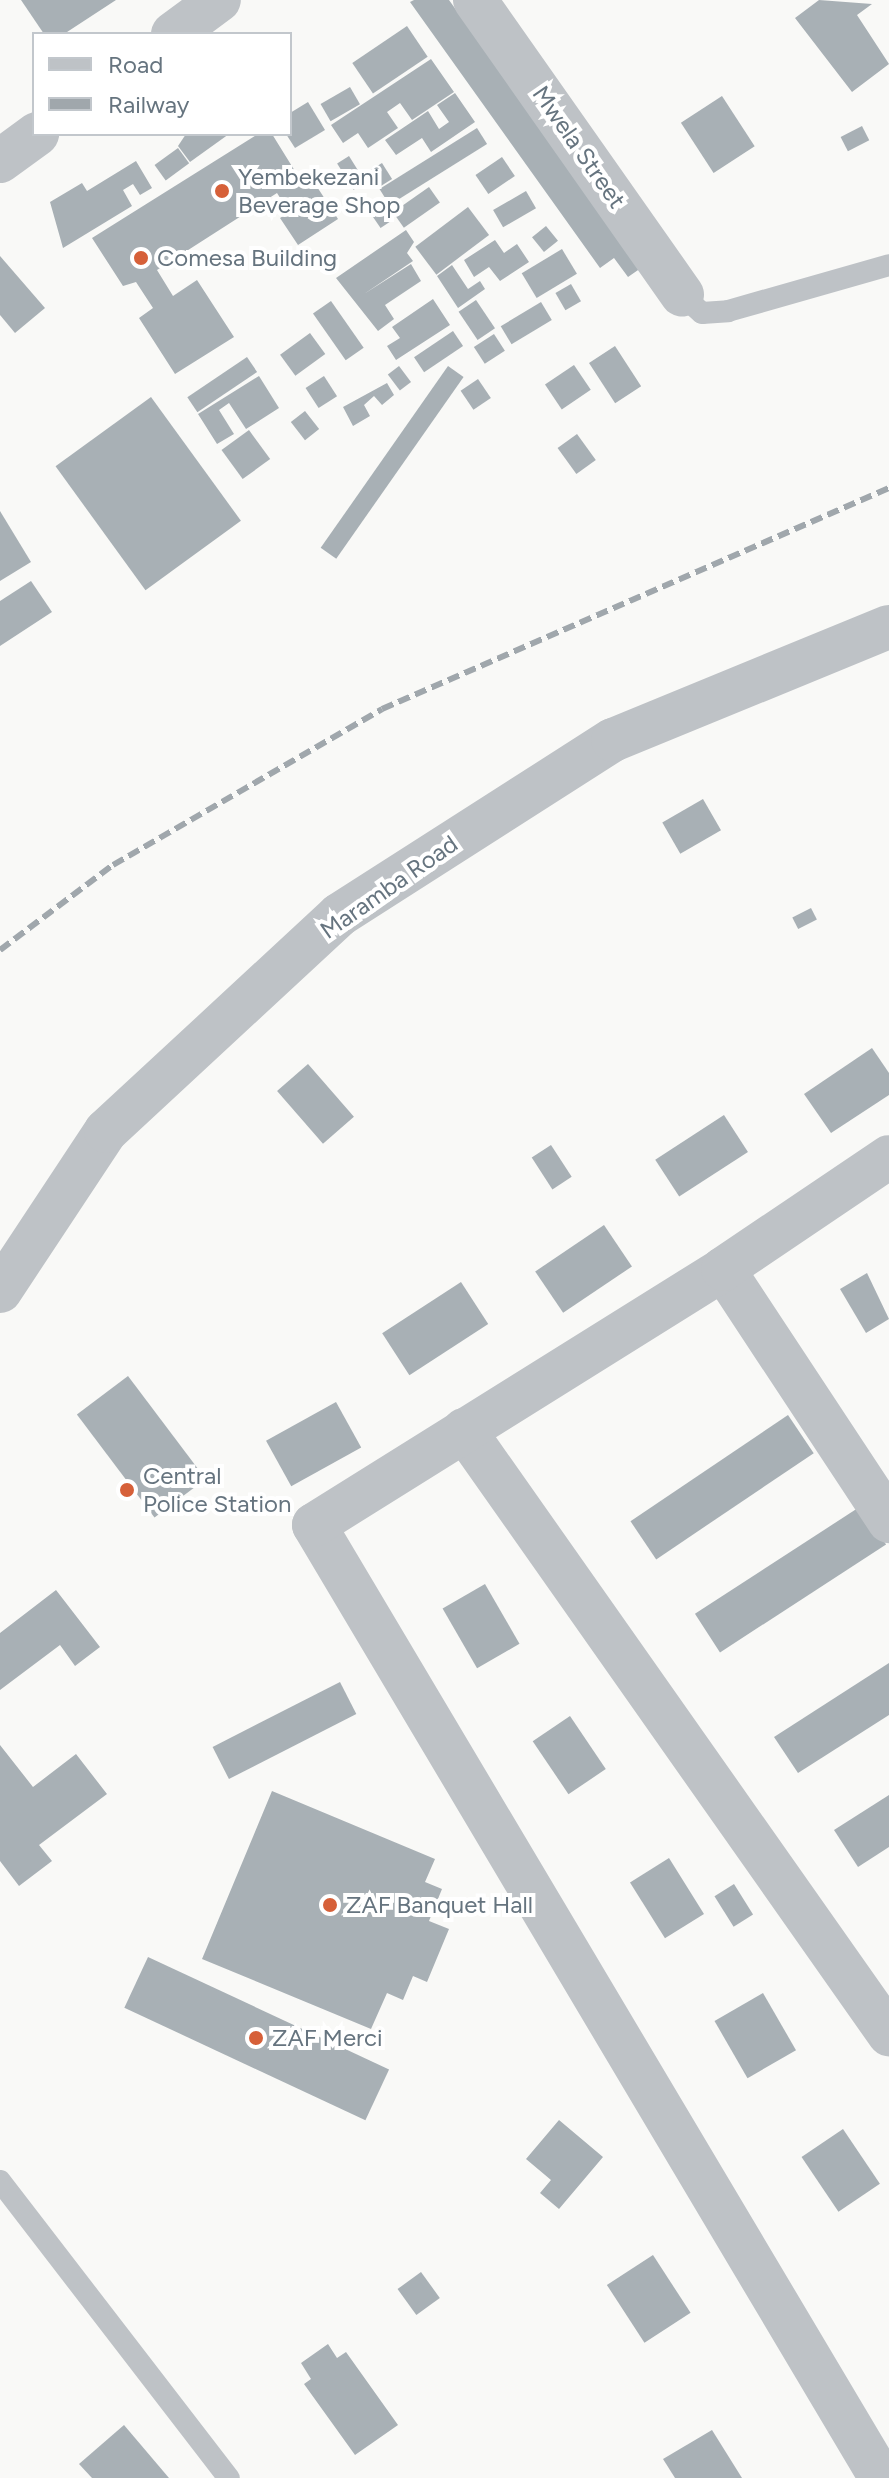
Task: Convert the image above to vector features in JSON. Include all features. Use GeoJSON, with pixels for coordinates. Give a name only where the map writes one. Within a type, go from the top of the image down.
{"type":"FeatureCollection","features":[{"type":"Feature","properties":{"kind":"street"},"geometry":{"type":"LineString","coordinates":[[176,32],[219,0]]}},
{"type":"Feature","properties":{"kind":"street","name":"Mwela Street"},"geometry":{"type":"LineString","coordinates":[[475,0],[682,295]]}},
{"type":"Feature","properties":{"kind":"street"},"geometry":{"type":"LineString","coordinates":[[0,161],[34,136]]}},
{"type":"Feature","properties":{"kind":"street","name":"Maramba Road"},"geometry":{"type":"LineString","coordinates":[[0,1291],[106,1131],[339,915],[613,740],[889,627]]}},
{"type":"Feature","properties":{"kind":"street"},"geometry":{"type":"LineString","coordinates":[[881,2478],[314,1525],[723,1269],[889,1157]]}},
{"type":"Feature","properties":{"kind":"street"},"geometry":{"type":"LineString","coordinates":[[723,1269],[889,1521]]}},
{"type":"Feature","properties":{"kind":"street"},"geometry":{"type":"LineString","coordinates":[[464,1430],[889,2034]]}},
{"type":"Feature","properties":{"kind":"lane"},"geometry":{"type":"LineString","coordinates":[[682,295],[702,313],[728,311],[889,265]]}},
{"type":"Feature","properties":{"kind":"lane"},"geometry":{"type":"LineString","coordinates":[[0,2181],[229,2478]]}},
{"type":"Feature","properties":{"kind":"building"},"geometry":{"type":"Polygon","coordinates":[[[21,0],[116,0],[67,32],[43,32],[21,0]]]}},
{"type":"Feature","properties":{"kind":"building"},"geometry":{"type":"Polygon","coordinates":[[[449,0],[641,268],[628,277],[614,258],[600,268],[410,2],[449,0]]]}},
{"type":"Feature","properties":{"kind":"building"},"geometry":{"type":"Polygon","coordinates":[[[819,0],[872,4],[857,15],[889,64],[852,92],[795,18],[819,0]]]}},
{"type":"Feature","properties":{"kind":"building"},"geometry":{"type":"Polygon","coordinates":[[[407,26],[428,57],[373,94],[352,63],[407,26]]]}},
{"type":"Feature","properties":{"kind":"building"},"geometry":{"type":"Polygon","coordinates":[[[431,59],[454,92],[412,120],[400,103],[387,112],[398,128],[368,148],[358,133],[343,143],[331,125],[431,59]]]}},
{"type":"Feature","properties":{"kind":"building"},"geometry":{"type":"Polygon","coordinates":[[[350,87],[360,104],[331,121],[321,104],[350,87]]]}},
{"type":"Feature","properties":{"kind":"building"},"geometry":{"type":"Polygon","coordinates":[[[455,93],[475,122],[431,152],[422,138],[396,155],[385,140],[428,111],[439,129],[449,122],[437,105],[455,93]]]}},
{"type":"Feature","properties":{"kind":"building"},"geometry":{"type":"Polygon","coordinates":[[[722,96],[755,146],[714,173],[681,123],[722,96]]]}},
{"type":"Feature","properties":{"kind":"building"},"geometry":{"type":"Polygon","coordinates":[[[308,102],[325,130],[295,148],[287,136],[292,136],[292,112],[308,102]]]}},
{"type":"Feature","properties":{"kind":"building"},"geometry":{"type":"Polygon","coordinates":[[[862,126],[869,140],[848,151],[841,137],[862,126]]]}},
{"type":"Feature","properties":{"kind":"building"},"geometry":{"type":"Polygon","coordinates":[[[477,128],[487,144],[390,205],[379,189],[477,128]]]}},
{"type":"Feature","properties":{"kind":"building"},"geometry":{"type":"Polygon","coordinates":[[[185,136],[226,136],[190,162],[178,146],[185,136]]]}},
{"type":"Feature","properties":{"kind":"building","name":"Comesa Building"},"geometry":{"type":"Polygon","coordinates":[[[255,136],[273,136],[298,176],[308,173],[338,219],[298,245],[280,218],[289,212],[277,193],[157,270],[173,296],[197,280],[234,337],[175,374],[139,318],[153,308],[136,282],[123,286],[92,238],[255,136]]]}},
{"type":"Feature","properties":{"kind":"building"},"geometry":{"type":"Polygon","coordinates":[[[178,148],[189,163],[166,180],[155,165],[178,148]]]}},
{"type":"Feature","properties":{"kind":"building"},"geometry":{"type":"Polygon","coordinates":[[[349,156],[365,182],[354,190],[337,163],[349,156]]]}},
{"type":"Feature","properties":{"kind":"building"},"geometry":{"type":"Polygon","coordinates":[[[502,157],[515,176],[488,194],[475,175],[502,157]]]}},
{"type":"Feature","properties":{"kind":"building"},"geometry":{"type":"Polygon","coordinates":[[[136,161],[152,188],[140,195],[133,184],[123,190],[132,206],[63,248],[50,202],[82,183],[87,191],[136,161]]]}},
{"type":"Feature","properties":{"kind":"building"},"geometry":{"type":"Polygon","coordinates":[[[382,163],[392,179],[378,188],[368,171],[382,163]]]}},
{"type":"Feature","properties":{"kind":"building"},"geometry":{"type":"Polygon","coordinates":[[[429,187],[440,203],[404,228],[393,212],[429,187]]]}},
{"type":"Feature","properties":{"kind":"building"},"geometry":{"type":"Polygon","coordinates":[[[526,191],[536,208],[503,227],[493,210],[526,191]]]}},
{"type":"Feature","properties":{"kind":"building"},"geometry":{"type":"Polygon","coordinates":[[[379,199],[393,220],[381,228],[367,207],[379,199]]]}},
{"type":"Feature","properties":{"kind":"building"},"geometry":{"type":"Polygon","coordinates":[[[468,207],[489,235],[436,275],[415,247],[468,207]]]}},
{"type":"Feature","properties":{"kind":"building"},"geometry":{"type":"Polygon","coordinates":[[[546,226],[558,241],[544,252],[532,237],[546,226]]]}},
{"type":"Feature","properties":{"kind":"building"},"geometry":{"type":"Polygon","coordinates":[[[406,230],[414,242],[407,253],[413,261],[364,294],[411,264],[421,281],[385,305],[394,319],[378,331],[336,278],[406,230]]]}},
{"type":"Feature","properties":{"kind":"building"},"geometry":{"type":"Polygon","coordinates":[[[495,240],[504,253],[517,244],[529,262],[500,281],[489,267],[474,277],[464,260],[495,240]]]}},
{"type":"Feature","properties":{"kind":"building"},"geometry":{"type":"Polygon","coordinates":[[[562,249],[577,274],[537,298],[522,273],[562,249]]]}},
{"type":"Feature","properties":{"kind":"building"},"geometry":{"type":"Polygon","coordinates":[[[0,256],[45,308],[15,333],[0,315],[0,256]]]}},
{"type":"Feature","properties":{"kind":"building"},"geometry":{"type":"Polygon","coordinates":[[[452,265],[468,289],[480,281],[485,289],[458,308],[437,276],[452,265]]]}},
{"type":"Feature","properties":{"kind":"building"},"geometry":{"type":"Polygon","coordinates":[[[571,284],[581,301],[565,310],[555,293],[571,284]]]}},
{"type":"Feature","properties":{"kind":"building"},"geometry":{"type":"Polygon","coordinates":[[[433,299],[450,325],[396,360],[387,346],[400,338],[392,327],[433,299]]]}},
{"type":"Feature","properties":{"kind":"building"},"geometry":{"type":"Polygon","coordinates":[[[476,300],[495,328],[478,340],[459,312],[476,300]]]}},
{"type":"Feature","properties":{"kind":"building"},"geometry":{"type":"Polygon","coordinates":[[[331,301],[364,348],[346,360],[313,314],[331,301]]]}},
{"type":"Feature","properties":{"kind":"building"},"geometry":{"type":"Polygon","coordinates":[[[541,302],[552,320],[512,344],[501,326],[541,302]]]}},
{"type":"Feature","properties":{"kind":"building"},"geometry":{"type":"Polygon","coordinates":[[[453,331],[463,346],[424,372],[414,357],[453,331]]]}},
{"type":"Feature","properties":{"kind":"building"},"geometry":{"type":"Polygon","coordinates":[[[310,333],[325,354],[295,376],[280,355],[310,333]]]}},
{"type":"Feature","properties":{"kind":"building"},"geometry":{"type":"Polygon","coordinates":[[[494,334],[505,351],[485,364],[474,347],[494,334]]]}},
{"type":"Feature","properties":{"kind":"building"},"geometry":{"type":"Polygon","coordinates":[[[615,346],[641,386],[615,403],[589,363],[615,346]]]}},
{"type":"Feature","properties":{"kind":"building"},"geometry":{"type":"Polygon","coordinates":[[[247,357],[257,372],[197,412],[187,397],[247,357]]]}},
{"type":"Feature","properties":{"kind":"building"},"geometry":{"type":"Polygon","coordinates":[[[574,365],[591,390],[562,409],[545,385],[574,365]]]}},
{"type":"Feature","properties":{"kind":"building"},"geometry":{"type":"Polygon","coordinates":[[[399,366],[411,382],[400,390],[388,374],[399,366]]]}},
{"type":"Feature","properties":{"kind":"building"},"geometry":{"type":"Polygon","coordinates":[[[448,366],[464,377],[336,559],[321,548],[448,366]]]}},
{"type":"Feature","properties":{"kind":"building"},"geometry":{"type":"Polygon","coordinates":[[[259,376],[279,408],[246,429],[229,403],[219,410],[234,434],[217,444],[198,414],[259,376]]]}},
{"type":"Feature","properties":{"kind":"building"},"geometry":{"type":"Polygon","coordinates":[[[324,376],[337,396],[319,408],[306,388],[324,376]]]}},
{"type":"Feature","properties":{"kind":"building"},"geometry":{"type":"Polygon","coordinates":[[[478,379],[491,398],[473,410],[461,391],[478,379]]]}},
{"type":"Feature","properties":{"kind":"building"},"geometry":{"type":"Polygon","coordinates":[[[387,383],[394,395],[382,405],[374,396],[364,405],[370,416],[353,426],[343,407],[387,383]]]}},
{"type":"Feature","properties":{"kind":"building"},"geometry":{"type":"Polygon","coordinates":[[[151,397],[241,521],[145,590],[56,466],[151,397]]]}},
{"type":"Feature","properties":{"kind":"building"},"geometry":{"type":"Polygon","coordinates":[[[305,411],[319,429],[305,440],[291,422],[305,411]]]}},
{"type":"Feature","properties":{"kind":"building"},"geometry":{"type":"Polygon","coordinates":[[[249,430],[270,459],[243,479],[221,450],[249,430]]]}},
{"type":"Feature","properties":{"kind":"building"},"geometry":{"type":"Polygon","coordinates":[[[577,434],[596,460],[576,474],[558,448],[577,434]]]}},
{"type":"Feature","properties":{"kind":"building"},"geometry":{"type":"Polygon","coordinates":[[[0,511],[31,562],[0,581],[0,511]]]}},
{"type":"Feature","properties":{"kind":"building"},"geometry":{"type":"Polygon","coordinates":[[[31,581],[52,612],[0,646],[0,601],[31,581]]]}},
{"type":"Feature","properties":{"kind":"building"},"geometry":{"type":"Polygon","coordinates":[[[703,799],[721,830],[680,854],[662,823],[703,799]]]}},
{"type":"Feature","properties":{"kind":"building"},"geometry":{"type":"Polygon","coordinates":[[[811,908],[817,920],[798,929],[792,918],[811,908]]]}},
{"type":"Feature","properties":{"kind":"building"},"geometry":{"type":"Polygon","coordinates":[[[872,1048],[889,1073],[889,1095],[831,1133],[804,1094],[872,1048]]]}},
{"type":"Feature","properties":{"kind":"building"},"geometry":{"type":"Polygon","coordinates":[[[308,1064],[354,1117],[323,1144],[277,1091],[308,1064]]]}},
{"type":"Feature","properties":{"kind":"building"},"geometry":{"type":"Polygon","coordinates":[[[724,1115],[748,1152],[679,1197],[655,1160],[724,1115]]]}},
{"type":"Feature","properties":{"kind":"building"},"geometry":{"type":"Polygon","coordinates":[[[551,1145],[572,1177],[552,1189],[532,1158],[551,1145]]]}},
{"type":"Feature","properties":{"kind":"building"},"geometry":{"type":"Polygon","coordinates":[[[604,1225],[632,1266],[563,1313],[535,1271],[604,1225]]]}},
{"type":"Feature","properties":{"kind":"building"},"geometry":{"type":"Polygon","coordinates":[[[867,1273],[889,1319],[866,1333],[840,1289],[867,1273]]]}},
{"type":"Feature","properties":{"kind":"building"},"geometry":{"type":"Polygon","coordinates":[[[461,1282],[488,1324],[409,1375],[382,1333],[461,1282]]]}},
{"type":"Feature","properties":{"kind":"building"},"geometry":{"type":"Polygon","coordinates":[[[128,1376],[206,1479],[155,1518],[77,1415],[128,1376]]]}},
{"type":"Feature","properties":{"kind":"building"},"geometry":{"type":"Polygon","coordinates":[[[336,1402],[361,1447],[291,1486],[266,1441],[336,1402]]]}},
{"type":"Feature","properties":{"kind":"building"},"geometry":{"type":"Polygon","coordinates":[[[788,1415],[814,1453],[656,1559],[630,1521],[788,1415]]]}},
{"type":"Feature","properties":{"kind":"building"},"geometry":{"type":"Polygon","coordinates":[[[861,1506],[886,1545],[720,1652],[695,1614],[861,1506]]]}},
{"type":"Feature","properties":{"kind":"building"},"geometry":{"type":"Polygon","coordinates":[[[485,1584],[520,1644],[477,1668],[443,1608],[485,1584]]]}},
{"type":"Feature","properties":{"kind":"building"},"geometry":{"type":"Polygon","coordinates":[[[56,1590],[100,1647],[75,1666],[60,1645],[0,1690],[0,1633],[56,1590]]]}},
{"type":"Feature","properties":{"kind":"building"},"geometry":{"type":"Polygon","coordinates":[[[889,1663],[889,1715],[798,1773],[774,1737],[889,1663]]]}},
{"type":"Feature","properties":{"kind":"building"},"geometry":{"type":"Polygon","coordinates":[[[340,1682],[356,1714],[229,1779],[213,1747],[340,1682]]]}},
{"type":"Feature","properties":{"kind":"building"},"geometry":{"type":"Polygon","coordinates":[[[570,1716],[606,1769],[568,1794],[533,1741],[570,1716]]]}},
{"type":"Feature","properties":{"kind":"building"},"geometry":{"type":"Polygon","coordinates":[[[0,1745],[33,1787],[76,1754],[107,1794],[39,1845],[52,1861],[19,1886],[0,1861],[0,1745]]]}},
{"type":"Feature","properties":{"kind":"building","name":"ZAF Banquet Hall"},"geometry":{"type":"Polygon","coordinates":[[[272,1791],[435,1859],[425,1882],[442,1889],[429,1921],[449,1929],[427,1982],[413,1976],[403,2000],[387,1993],[371,2029],[202,1959],[272,1791]]]}},
{"type":"Feature","properties":{"kind":"building"},"geometry":{"type":"Polygon","coordinates":[[[889,1795],[889,1847],[858,1867],[834,1830],[889,1795]]]}},
{"type":"Feature","properties":{"kind":"building"},"geometry":{"type":"Polygon","coordinates":[[[669,1858],[704,1914],[665,1938],[630,1882],[669,1858]]]}},
{"type":"Feature","properties":{"kind":"building"},"geometry":{"type":"Polygon","coordinates":[[[734,1884],[753,1915],[734,1927],[714,1896],[734,1884]]]}},
{"type":"Feature","properties":{"kind":"building","name":"ZAF Merci"},"geometry":{"type":"Polygon","coordinates":[[[148,1957],[389,2069],[365,2120],[124,2008],[148,1957]]]}},
{"type":"Feature","properties":{"kind":"building"},"geometry":{"type":"Polygon","coordinates":[[[763,1993],[796,2050],[748,2078],[715,2021],[763,1993]]]}},
{"type":"Feature","properties":{"kind":"building"},"geometry":{"type":"Polygon","coordinates":[[[559,2120],[603,2157],[559,2209],[540,2193],[551,2180],[526,2159],[559,2120]]]}},
{"type":"Feature","properties":{"kind":"building"},"geometry":{"type":"Polygon","coordinates":[[[843,2129],[880,2184],[838,2212],[802,2157],[843,2129]]]}},
{"type":"Feature","properties":{"kind":"building"},"geometry":{"type":"Polygon","coordinates":[[[653,2255],[691,2313],[644,2343],[607,2285],[653,2255]]]}},
{"type":"Feature","properties":{"kind":"building"},"geometry":{"type":"Polygon","coordinates":[[[421,2272],[440,2298],[416,2315],[398,2289],[421,2272]]]}},
{"type":"Feature","properties":{"kind":"building"},"geometry":{"type":"Polygon","coordinates":[[[328,2344],[337,2358],[346,2352],[398,2425],[355,2455],[304,2384],[311,2379],[301,2363],[328,2344]]]}},
{"type":"Feature","properties":{"kind":"building"},"geometry":{"type":"Polygon","coordinates":[[[124,2425],[169,2478],[92,2478],[79,2464],[124,2425]]]}},
{"type":"Feature","properties":{"kind":"building"},"geometry":{"type":"Polygon","coordinates":[[[712,2430],[742,2478],[675,2478],[663,2459],[712,2430]]]}},
{"type":"Feature","properties":{"kind":"railway"},"geometry":{"type":"LineString","coordinates":[[0,950],[113,865],[382,709],[889,488]]}},
{"type":"Feature","properties":{"kind":"place","name":"Yembekezani Beverage Shop"},"geometry":{"type":"Point","coordinates":[222,191]}},
{"type":"Feature","properties":{"kind":"place","name":"Comesa Building"},"geometry":{"type":"Point","coordinates":[141,258]}},
{"type":"Feature","properties":{"kind":"place","name":"Central Police Station"},"geometry":{"type":"Point","coordinates":[127,1490]}},
{"type":"Feature","properties":{"kind":"place","name":"ZAF Banquet Hall"},"geometry":{"type":"Point","coordinates":[330,1905]}},
{"type":"Feature","properties":{"kind":"place","name":"ZAF Merci"},"geometry":{"type":"Point","coordinates":[256,2038]}}]}
